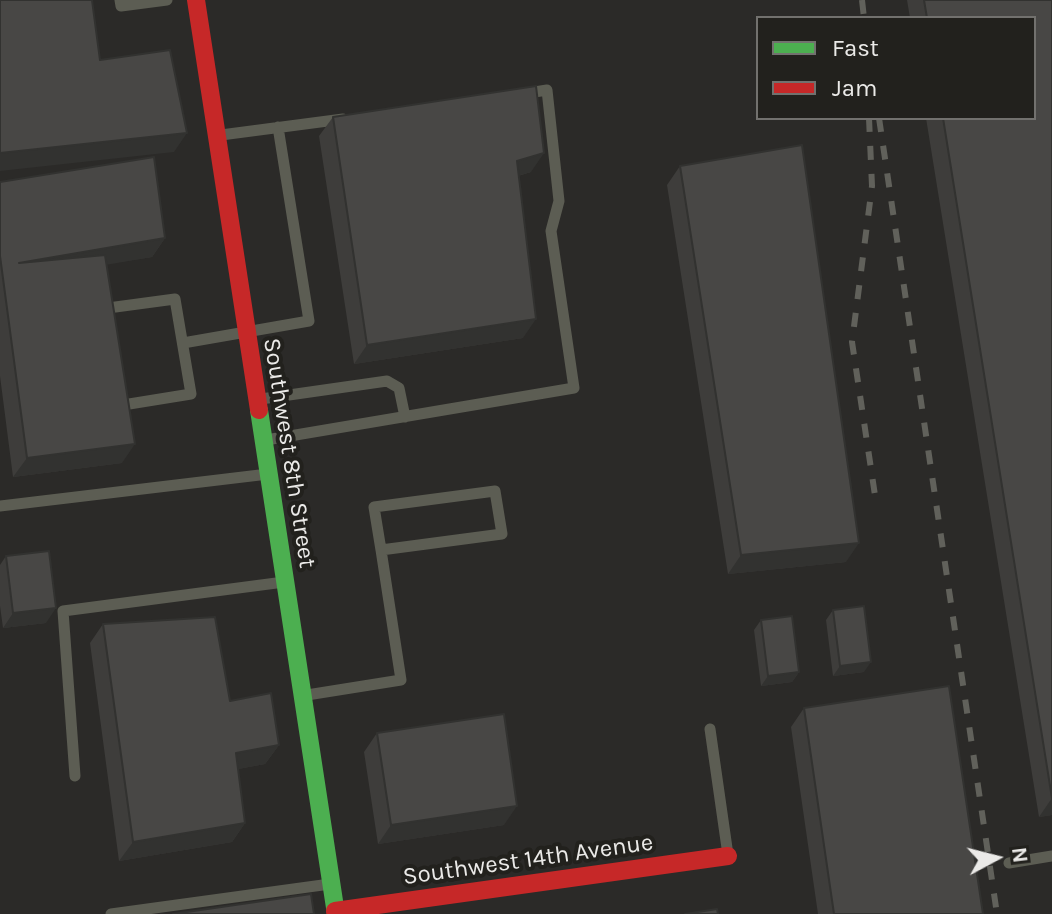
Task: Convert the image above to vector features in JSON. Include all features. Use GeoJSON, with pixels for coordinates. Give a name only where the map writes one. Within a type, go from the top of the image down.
{"type":"FeatureCollection","features":[{"type":"Feature","properties":{"kind":"street","name":"Southwest 8th Street"},"geometry":{"type":"LineString","coordinates":[[196,0],[335,912]]}},
{"type":"Feature","properties":{"kind":"street","name":"Southwest 14th Avenue"},"geometry":{"type":"LineString","coordinates":[[335,912],[406,908],[728,856]]}},
{"type":"Feature","properties":{"kind":"lane"},"geometry":{"type":"LineString","coordinates":[[120,0],[121,6],[167,0]]}},
{"type":"Feature","properties":{"kind":"lane"},"geometry":{"type":"LineString","coordinates":[[263,440],[574,388],[551,231],[559,201],[547,90],[516,95]]}},
{"type":"Feature","properties":{"kind":"lane"},"geometry":{"type":"LineString","coordinates":[[216,136],[359,116]]}},
{"type":"Feature","properties":{"kind":"lane"},"geometry":{"type":"LineString","coordinates":[[183,343],[309,321],[278,127]]}},
{"type":"Feature","properties":{"kind":"lane"},"geometry":{"type":"LineString","coordinates":[[108,308],[175,299],[191,394],[123,405]]}},
{"type":"Feature","properties":{"kind":"lane"},"geometry":{"type":"LineString","coordinates":[[257,400],[387,381],[399,388],[405,417]]}},
{"type":"Feature","properties":{"kind":"lane"},"geometry":{"type":"LineString","coordinates":[[0,506],[268,474]]}},
{"type":"Feature","properties":{"kind":"lane"},"geometry":{"type":"LineString","coordinates":[[302,696],[401,680],[374,507],[495,491],[502,534],[381,550]]}},
{"type":"Feature","properties":{"kind":"lane"},"geometry":{"type":"LineString","coordinates":[[75,776],[63,611],[285,582]]}},
{"type":"Feature","properties":{"kind":"lane"},"geometry":{"type":"LineString","coordinates":[[710,729],[728,856]]}},
{"type":"Feature","properties":{"kind":"lane"},"geometry":{"type":"LineString","coordinates":[[1009,863],[1052,856]]}},
{"type":"Feature","properties":{"kind":"lane"},"geometry":{"type":"LineString","coordinates":[[111,914],[331,884]]}},
{"type":"Feature","properties":{"kind":"building"},"geometry":{"type":"Polygon","coordinates":[[[0,0],[92,0],[100,60],[170,50],[187,133],[0,153],[0,0]]]}},
{"type":"Feature","properties":{"kind":"building"},"geometry":{"type":"Polygon","coordinates":[[[924,0],[1052,0],[1052,798],[943,120],[1036,120],[1036,16],[927,16],[924,0]]]}},
{"type":"Feature","properties":{"kind":"building"},"geometry":{"type":"Polygon","coordinates":[[[536,86],[544,153],[517,161],[536,319],[367,345],[333,117],[536,86]]]}},
{"type":"Feature","properties":{"kind":"building"},"geometry":{"type":"Polygon","coordinates":[[[802,145],[859,543],[741,555],[680,166],[802,145]]]}},
{"type":"Feature","properties":{"kind":"building"},"geometry":{"type":"Polygon","coordinates":[[[154,157],[165,238],[19,263],[105,255],[135,444],[27,458],[0,256],[0,182],[154,157]]]}},
{"type":"Feature","properties":{"kind":"building"},"geometry":{"type":"Polygon","coordinates":[[[49,551],[56,608],[13,613],[6,556],[49,551]]]}},
{"type":"Feature","properties":{"kind":"building"},"geometry":{"type":"Polygon","coordinates":[[[864,606],[871,662],[840,666],[833,610],[864,606]]]}},
{"type":"Feature","properties":{"kind":"building"},"geometry":{"type":"Polygon","coordinates":[[[792,616],[799,672],[768,676],[761,620],[792,616]]]}},
{"type":"Feature","properties":{"kind":"building"},"geometry":{"type":"Polygon","coordinates":[[[215,617],[230,701],[271,693],[279,745],[236,753],[245,823],[133,842],[103,624],[215,617]]]}},
{"type":"Feature","properties":{"kind":"building"},"geometry":{"type":"Polygon","coordinates":[[[949,686],[983,914],[834,914],[804,708],[949,686]]]}},
{"type":"Feature","properties":{"kind":"building"},"geometry":{"type":"Polygon","coordinates":[[[504,714],[517,806],[391,825],[377,733],[504,714]]]}},
{"type":"Feature","properties":{"kind":"building"},"geometry":{"type":"Polygon","coordinates":[[[311,894],[314,914],[173,914],[311,894]]]}},
{"type":"Feature","properties":{"kind":"building"},"geometry":{"type":"Polygon","coordinates":[[[717,909],[718,914],[685,914],[717,909]]]}},
{"type":"Feature","properties":{"kind":"railway"},"geometry":{"type":"LineString","coordinates":[[862,0],[864,16]]}},
{"type":"Feature","properties":{"kind":"railway"},"geometry":{"type":"LineString","coordinates":[[869,120],[872,186],[852,342],[876,502]]}},
{"type":"Feature","properties":{"kind":"railway"},"geometry":{"type":"LineString","coordinates":[[879,120],[997,914]]}},
{"type":"Feature","properties":{"kind":"traffic: fast"},"geometry":{"type":"LineString","coordinates":[[259,410],[336,914]]}},
{"type":"Feature","properties":{"kind":"traffic: jam"},"geometry":{"type":"LineString","coordinates":[[196,0],[259,410]]}},
{"type":"Feature","properties":{"kind":"traffic: jam"},"geometry":{"type":"LineString","coordinates":[[335,911],[728,856]]}}]}
